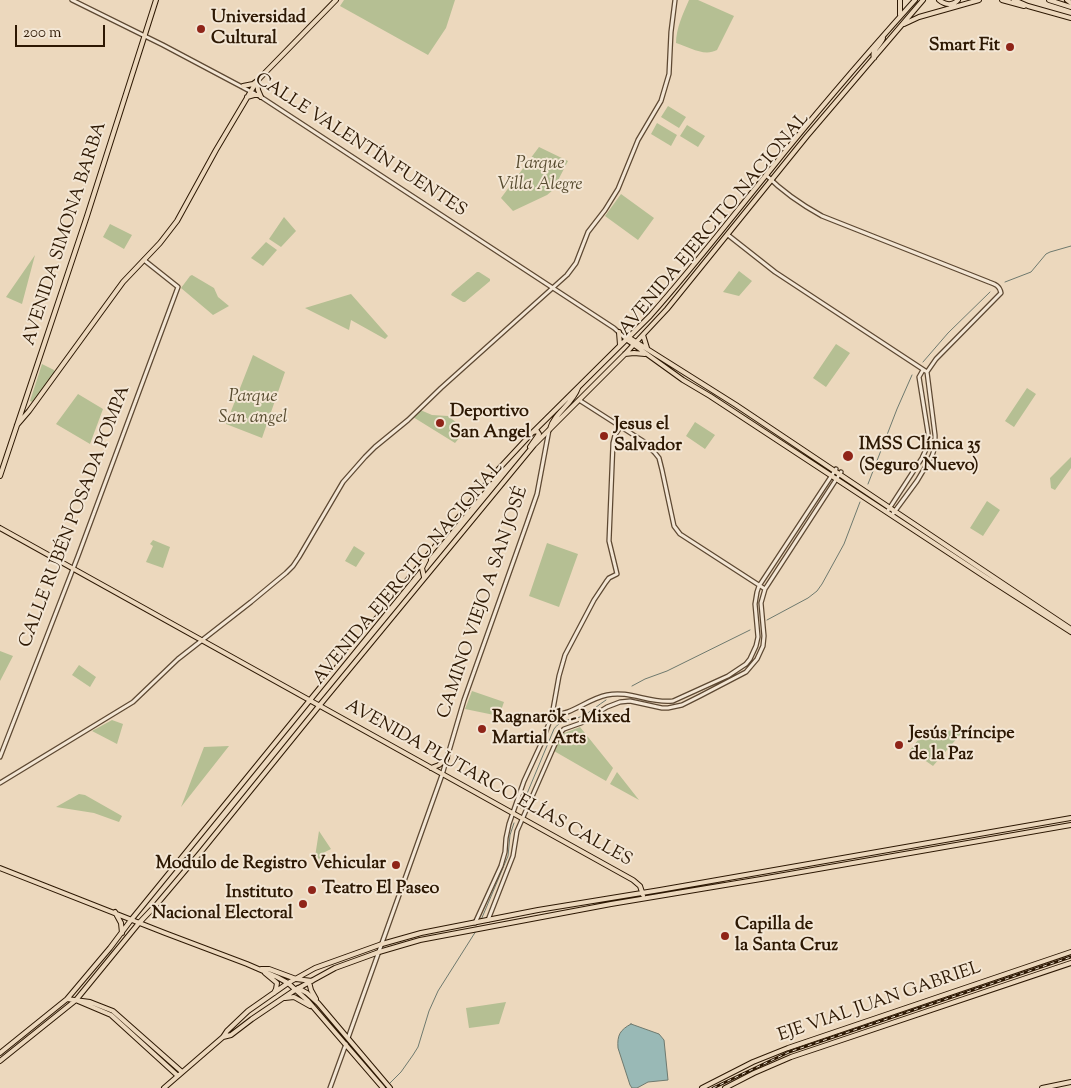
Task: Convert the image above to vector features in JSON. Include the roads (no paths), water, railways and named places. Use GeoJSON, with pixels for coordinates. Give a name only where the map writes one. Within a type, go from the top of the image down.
{"type":"FeatureCollection","features":[{"type":"Feature","properties":{"kind":"main road","name":"AVENIDA SIMONA BARBA"},"geometry":{"type":"LineString","coordinates":[[0,476],[87,216],[156,0]]}},
{"type":"Feature","properties":{"kind":"main road"},"geometry":{"type":"LineString","coordinates":[[243,86],[257,81],[336,0]]}},
{"type":"Feature","properties":{"kind":"main road"},"geometry":{"type":"LineString","coordinates":[[899,18],[900,0]]}},
{"type":"Feature","properties":{"kind":"main road","name":"AVENIDA EJERCITO NACIONAL"},"geometry":{"type":"LineString","coordinates":[[0,1053],[67,999],[494,474],[533,432],[662,303],[854,68],[915,0]]}},
{"type":"Feature","properties":{"kind":"main road","name":"AVENIDA EJERCITO NACIONAL"},"geometry":{"type":"LineString","coordinates":[[0,1061],[76,1000],[200,853],[528,451],[656,321],[807,136],[923,0]]}},
{"type":"Feature","properties":{"kind":"main road"},"geometry":{"type":"LineString","coordinates":[[940,0],[943,3],[951,4],[958,0]]}},
{"type":"Feature","properties":{"kind":"main road"},"geometry":{"type":"LineString","coordinates":[[902,25],[918,16],[978,0]]}},
{"type":"Feature","properties":{"kind":"main road"},"geometry":{"type":"LineString","coordinates":[[1002,0],[1028,6]]}},
{"type":"Feature","properties":{"kind":"main road"},"geometry":{"type":"LineString","coordinates":[[1014,0],[1028,6],[1071,18]]}},
{"type":"Feature","properties":{"kind":"main road"},"geometry":{"type":"LineString","coordinates":[[1049,0],[1071,7]]}},
{"type":"Feature","properties":{"kind":"main road"},"geometry":{"type":"LineString","coordinates":[[1067,0],[1071,3]]}},
{"type":"Feature","properties":{"kind":"main road"},"geometry":{"type":"LineString","coordinates":[[874,58],[873,53],[883,36]]}},
{"type":"Feature","properties":{"kind":"main road"},"geometry":{"type":"LineString","coordinates":[[17,425],[123,282],[160,242],[176,221],[257,81]]}},
{"type":"Feature","properties":{"kind":"main road"},"geometry":{"type":"LineString","coordinates":[[247,97],[259,96],[257,81]]}},
{"type":"Feature","properties":{"kind":"main road"},"geometry":{"type":"LineString","coordinates":[[656,321],[666,308],[662,303]]}},
{"type":"Feature","properties":{"kind":"main road"},"geometry":{"type":"LineString","coordinates":[[620,334],[620,345]]}},
{"type":"Feature","properties":{"kind":"main road"},"geometry":{"type":"LineString","coordinates":[[643,335],[647,348]]}},
{"type":"Feature","properties":{"kind":"main road","name":"CALLE VALENTÍN FUENTES"},"geometry":{"type":"LineString","coordinates":[[627,338],[672,372],[790,448],[839,475],[986,578],[1071,632]]}},
{"type":"Feature","properties":{"kind":"main road","name":"CALLE VALENTÍN FUENTES"},"geometry":{"type":"LineString","coordinates":[[635,344],[647,348],[676,366],[834,472]]}},
{"type":"Feature","properties":{"kind":"main road"},"geometry":{"type":"LineString","coordinates":[[625,354],[646,354]]}},
{"type":"Feature","properties":{"kind":"main road"},"geometry":{"type":"LineString","coordinates":[[672,372],[676,366]]}},
{"type":"Feature","properties":{"kind":"main road"},"geometry":{"type":"LineString","coordinates":[[598,368],[600,373],[604,375]]}},
{"type":"Feature","properties":{"kind":"main road"},"geometry":{"type":"LineString","coordinates":[[549,430],[552,422],[573,398],[579,386]]}},
{"type":"Feature","properties":{"kind":"main road"},"geometry":{"type":"LineString","coordinates":[[528,451],[539,434],[533,432]]}},
{"type":"Feature","properties":{"kind":"main road"},"geometry":{"type":"LineString","coordinates":[[790,448],[793,454]]}},
{"type":"Feature","properties":{"kind":"main road","name":"CALLE VALENTÍN FUENTES"},"geometry":{"type":"LineString","coordinates":[[893,514],[1071,629]]}},
{"type":"Feature","properties":{"kind":"main road","name":"AVENIDA PLUTARCO ELÍAS CALLES"},"geometry":{"type":"LineString","coordinates":[[0,528],[513,815],[633,880],[640,886],[643,892]]}},
{"type":"Feature","properties":{"kind":"main road"},"geometry":{"type":"LineString","coordinates":[[424,577],[422,568],[427,556]]}},
{"type":"Feature","properties":{"kind":"main road"},"geometry":{"type":"LineString","coordinates":[[431,768],[439,765],[447,758]]}},
{"type":"Feature","properties":{"kind":"main road"},"geometry":{"type":"LineString","coordinates":[[164,1088],[223,1037],[248,1012],[286,985],[316,968],[382,944],[421,933],[538,910],[1071,818]]}},
{"type":"Feature","properties":{"kind":"main road"},"geometry":{"type":"LineString","coordinates":[[223,1037],[231,1035],[295,989],[345,964],[420,940],[612,904],[1071,825]]}},
{"type":"Feature","properties":{"kind":"main road"},"geometry":{"type":"LineString","coordinates":[[0,868],[264,971],[277,977],[286,985],[306,993],[318,1003],[387,1087]]}},
{"type":"Feature","properties":{"kind":"main road"},"geometry":{"type":"LineString","coordinates":[[643,892],[644,899]]}},
{"type":"Feature","properties":{"kind":"main road"},"geometry":{"type":"LineString","coordinates":[[115,912],[121,922],[122,933]]}},
{"type":"Feature","properties":{"kind":"main road"},"geometry":{"type":"LineString","coordinates":[[420,940],[421,933]]}},
{"type":"Feature","properties":{"kind":"main road"},"geometry":{"type":"LineString","coordinates":[[110,948],[114,953]]}},
{"type":"Feature","properties":{"kind":"main road","name":"EJE VIAL JUAN GABRIEL"},"geometry":{"type":"LineString","coordinates":[[702,1088],[753,1062],[788,1048],[1071,952]]}},
{"type":"Feature","properties":{"kind":"main road","name":"EJE VIAL JUAN GABRIEL"},"geometry":{"type":"LineString","coordinates":[[725,1088],[791,1057],[1071,963]]}},
{"type":"Feature","properties":{"kind":"main road"},"geometry":{"type":"LineString","coordinates":[[259,969],[269,969],[310,982]]}},
{"type":"Feature","properties":{"kind":"main road"},"geometry":{"type":"LineString","coordinates":[[264,971],[276,983],[276,989],[273,994]]}},
{"type":"Feature","properties":{"kind":"main road"},"geometry":{"type":"LineString","coordinates":[[310,982],[311,990],[318,1003]]}},
{"type":"Feature","properties":{"kind":"main road"},"geometry":{"type":"LineString","coordinates":[[295,989],[315,1008],[387,1087]]}},
{"type":"Feature","properties":{"kind":"main road"},"geometry":{"type":"LineString","coordinates":[[280,1000],[294,997],[315,1008]]}},
{"type":"Feature","properties":{"kind":"main road"},"geometry":{"type":"LineString","coordinates":[[67,999],[76,1000],[111,1015],[180,1074]]}},
{"type":"Feature","properties":{"kind":"main road"},"geometry":{"type":"LineString","coordinates":[[248,1012],[252,1019]]}},
{"type":"Feature","properties":{"kind":"main road"},"geometry":{"type":"LineString","coordinates":[[1042,1088],[1071,1082]]}},
{"type":"Feature","properties":{"kind":"street","name":"CALLE VALENTÍN FUENTES"},"geometry":{"type":"LineString","coordinates":[[72,0],[243,86],[627,338]]}},
{"type":"Feature","properties":{"kind":"street"},"geometry":{"type":"LineString","coordinates":[[0,783],[133,702],[178,659],[251,602],[293,566],[343,482],[370,452],[408,420],[571,271],[588,232],[618,189],[638,140],[661,101],[669,74],[675,0]]}},
{"type":"Feature","properties":{"kind":"street"},"geometry":{"type":"LineString","coordinates":[[766,175],[805,206],[822,216],[989,282],[1000,289],[1001,293],[919,377],[928,433],[928,445],[922,458],[888,510]]}},
{"type":"Feature","properties":{"kind":"street"},"geometry":{"type":"LineString","coordinates":[[728,235],[775,272],[925,371],[936,435],[935,447],[927,464],[893,514]]}},
{"type":"Feature","properties":{"kind":"street","name":"CALLE RUBÉN POSADA POMPA"},"geometry":{"type":"LineString","coordinates":[[0,757],[178,287],[144,260]]}},
{"type":"Feature","properties":{"kind":"street"},"geometry":{"type":"LineString","coordinates":[[579,400],[651,447],[658,458],[662,470],[676,530],[765,589]]}},
{"type":"Feature","properties":{"kind":"street"},"geometry":{"type":"LineString","coordinates":[[475,922],[501,866],[505,852],[507,831],[527,773],[542,742],[552,715],[565,655],[594,600],[606,582],[617,574],[609,541],[612,443],[621,426]]}},
{"type":"Feature","properties":{"kind":"street","name":"CAMINO VIEJO A SAN JOSÉ"},"geometry":{"type":"LineString","coordinates":[[348,1038],[442,775],[464,700],[537,494],[549,430]]}},
{"type":"Feature","properties":{"kind":"street"},"geometry":{"type":"LineString","coordinates":[[552,715],[566,713],[607,695],[632,695],[656,702],[679,699],[728,676],[746,664],[756,646],[758,637],[755,604],[759,586],[834,472]]}},
{"type":"Feature","properties":{"kind":"street"},"geometry":{"type":"LineString","coordinates":[[486,920],[513,856],[515,837],[521,818],[560,733],[564,729],[581,723],[607,706],[620,702],[662,708],[682,705],[737,678],[751,668],[763,646],[761,603],[765,589],[839,475]]}},
{"type":"Feature","properties":{"kind":"street"},"geometry":{"type":"LineString","coordinates":[[621,694],[630,702]]}},
{"type":"Feature","properties":{"kind":"street"},"geometry":{"type":"LineString","coordinates":[[620,702],[621,694]]}},
{"type":"Feature","properties":{"kind":"street"},"geometry":{"type":"LineString","coordinates":[[679,699],[682,705]]}},
{"type":"Feature","properties":{"kind":"street"},"geometry":{"type":"LineString","coordinates":[[330,1088],[346,1044]]}},
{"type":"Feature","properties":{"kind":"water"},"geometry":{"type":"Polygon","coordinates":[[[631,1024],[659,1034],[664,1040],[668,1080],[648,1082],[637,1088],[632,1088],[630,1085],[618,1043],[620,1033],[631,1024]]]}},
{"type":"Feature","properties":{"kind":"waterway"},"geometry":{"type":"LineString","coordinates":[[1005,282],[1031,272],[1046,254],[1071,246]]}},
{"type":"Feature","properties":{"kind":"waterway"},"geometry":{"type":"LineString","coordinates":[[923,362],[948,333],[990,292]]}},
{"type":"Feature","properties":{"kind":"waterway"},"geometry":{"type":"LineString","coordinates":[[868,484],[912,375]]}},
{"type":"Feature","properties":{"kind":"waterway"},"geometry":{"type":"LineString","coordinates":[[767,620],[808,598],[817,591],[844,544],[860,502]]}},
{"type":"Feature","properties":{"kind":"waterway"},"geometry":{"type":"LineString","coordinates":[[632,686],[750,630]]}},
{"type":"Feature","properties":{"kind":"waterway"},"geometry":{"type":"LineString","coordinates":[[521,808],[554,729],[561,722],[578,718],[606,700]]}},
{"type":"Feature","properties":{"kind":"waterway"},"geometry":{"type":"LineString","coordinates":[[481,920],[508,856],[510,835],[514,823]]}},
{"type":"Feature","properties":{"kind":"waterway"},"geometry":{"type":"LineString","coordinates":[[389,1084],[401,1072],[418,1047],[429,1011],[438,991],[476,931]]}},
{"type":"Feature","properties":{"kind":"railway"},"geometry":{"type":"LineString","coordinates":[[713,1088],[789,1052],[1071,957]]}},
{"type":"Feature","properties":{"kind":"place","name":"Universidad Cultural"},"geometry":{"type":"Point","coordinates":[201,29]}},
{"type":"Feature","properties":{"kind":"place","name":"Smart Fit"},"geometry":{"type":"Point","coordinates":[1010,47]}},
{"type":"Feature","properties":{"kind":"place","name":"Deportivo San Angel"},"geometry":{"type":"Point","coordinates":[440,423]}},
{"type":"Feature","properties":{"kind":"place","name":"Jesus el Salvador"},"geometry":{"type":"Point","coordinates":[604,436]}},
{"type":"Feature","properties":{"kind":"place","name":"IMSS Clínica 35 (Seguro Nuevo)"},"geometry":{"type":"Point","coordinates":[848,456]}},
{"type":"Feature","properties":{"kind":"place","name":"Ragnarök - Mixed Martial Arts"},"geometry":{"type":"Point","coordinates":[482,729]}},
{"type":"Feature","properties":{"kind":"place","name":"Jesús Príncipe de la Paz"},"geometry":{"type":"Point","coordinates":[899,745]}},
{"type":"Feature","properties":{"kind":"place","name":"Modulo de Registro Vehicular"},"geometry":{"type":"Point","coordinates":[396,865]}},
{"type":"Feature","properties":{"kind":"place","name":"Teatro El Paseo"},"geometry":{"type":"Point","coordinates":[312,890]}},
{"type":"Feature","properties":{"kind":"place","name":"Instituto Nacional Electoral"},"geometry":{"type":"Point","coordinates":[303,904]}},
{"type":"Feature","properties":{"kind":"place","name":"Capilla de la Santa Cruz"},"geometry":{"type":"Point","coordinates":[725,936]}},
{"type":"Feature","properties":{"kind":"park label","name":"Parque Villa Alegre"},"geometry":{"type":"Point","coordinates":[540,175]}},
{"type":"Feature","properties":{"kind":"park label","name":"Parque San angel"},"geometry":{"type":"Point","coordinates":[253,408]}}]}
